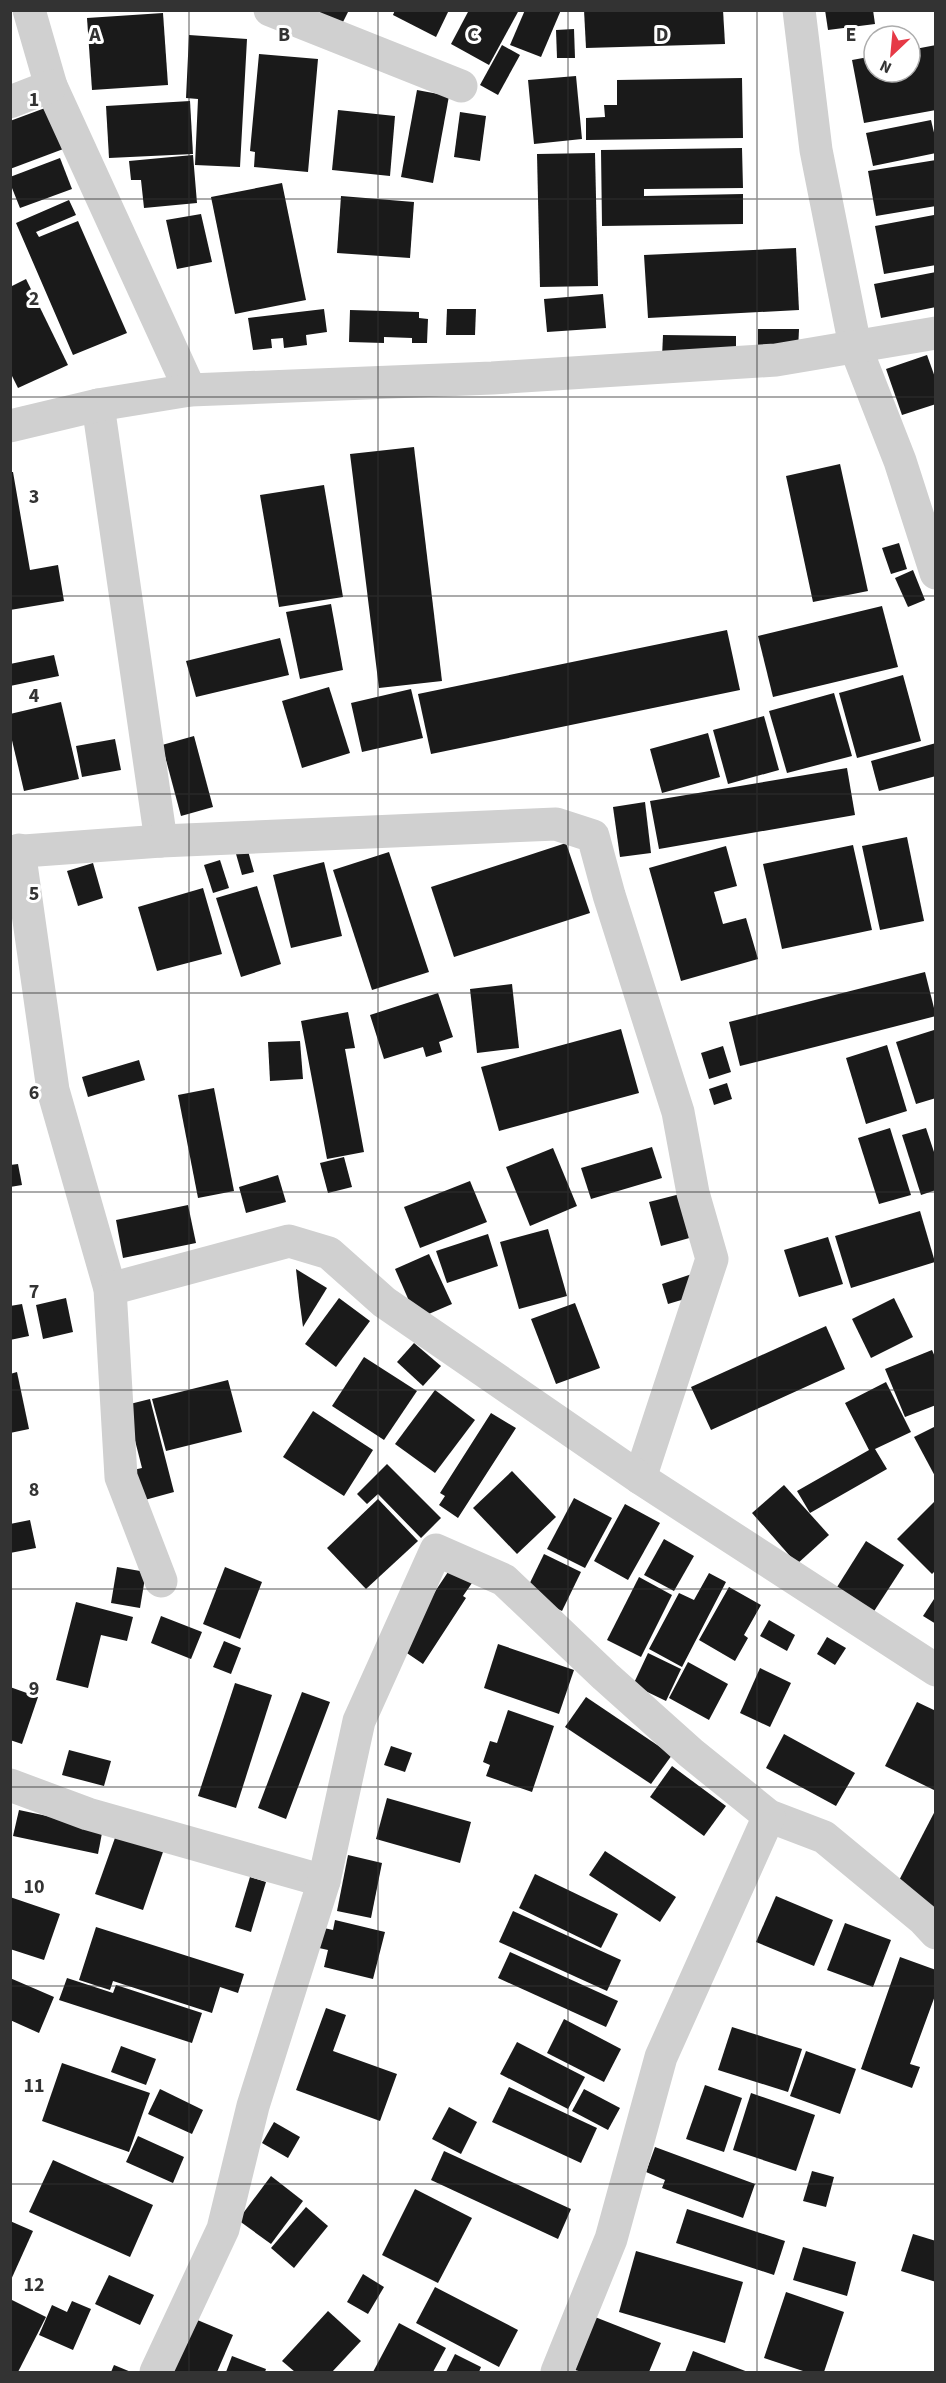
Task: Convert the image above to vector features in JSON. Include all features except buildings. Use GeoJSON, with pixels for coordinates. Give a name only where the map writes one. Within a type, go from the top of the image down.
{"type":"FeatureCollection","features":[{"type":"Feature","properties":{"kind":"street"},"geometry":{"type":"LineString","coordinates":[[29,10],[51,86],[190,390]]}},
{"type":"Feature","properties":{"kind":"street"},"geometry":{"type":"LineString","coordinates":[[270,10],[460,86]]}},
{"type":"Feature","properties":{"kind":"street"},"geometry":{"type":"LineString","coordinates":[[800,10],[816,150],[855,346],[900,461],[936,573]]}},
{"type":"Feature","properties":{"kind":"street"},"geometry":{"type":"LineString","coordinates":[[10,102],[51,86]]}},
{"type":"Feature","properties":{"kind":"street"},"geometry":{"type":"LineString","coordinates":[[10,426],[98,405],[190,390],[492,378],[776,360],[936,333]]}},
{"type":"Feature","properties":{"kind":"street"},"geometry":{"type":"LineString","coordinates":[[98,405],[161,841]]}},
{"type":"Feature","properties":{"kind":"street"},"geometry":{"type":"LineString","coordinates":[[161,1581],[121,1477],[110,1289],[53,1090],[15,851],[161,841],[556,824],[593,836],[678,1112],[693,1193],[712,1259],[640,1478]]}},
{"type":"Feature","properties":{"kind":"street"},"geometry":{"type":"LineString","coordinates":[[110,1289],[289,1241],[329,1253],[384,1302],[640,1478],[936,1670]]}},
{"type":"Feature","properties":{"kind":"street"},"geometry":{"type":"LineString","coordinates":[[156,2373],[224,2229],[254,2106],[324,1881],[359,1721],[436,1550],[504,1580],[656,1722],[769,1816],[824,1837],[923,1919],[936,1933]]}},
{"type":"Feature","properties":{"kind":"street"},"geometry":{"type":"LineString","coordinates":[[10,1785],[88,1814],[324,1881]]}},
{"type":"Feature","properties":{"kind":"street"},"geometry":{"type":"LineString","coordinates":[[557,2373],[611,2238],[661,2057],[769,1816]]}}]}
